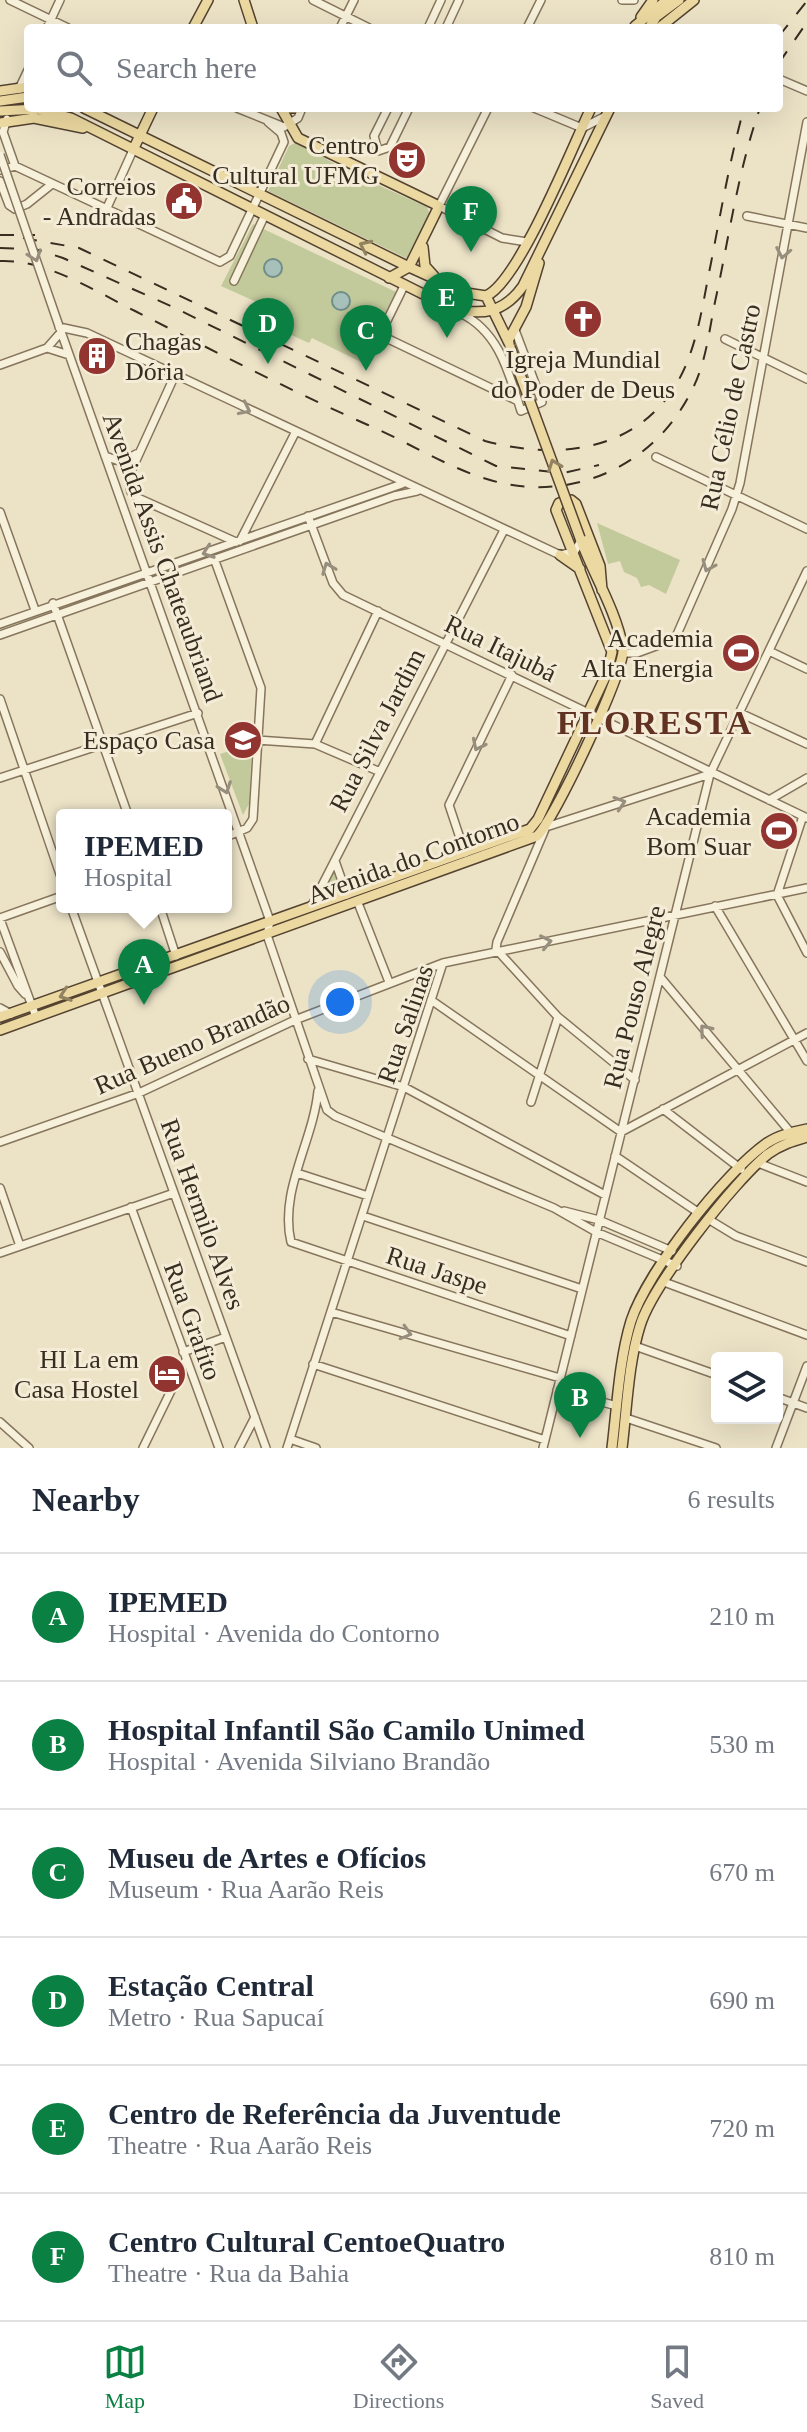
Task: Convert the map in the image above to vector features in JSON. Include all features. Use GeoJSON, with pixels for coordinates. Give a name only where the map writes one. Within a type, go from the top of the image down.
{"type":"FeatureCollection","features":[{"type":"Feature","properties":{"kind":"main road"},"geometry":{"type":"LineString","coordinates":[[195,24],[208,0]]}},
{"type":"Feature","properties":{"kind":"main road"},"geometry":{"type":"LineString","coordinates":[[244,0],[252,24]]}},
{"type":"Feature","properties":{"kind":"main road"},"geometry":{"type":"LineString","coordinates":[[636,24],[653,0]]}},
{"type":"Feature","properties":{"kind":"main road"},"geometry":{"type":"LineString","coordinates":[[638,24],[668,3],[679,0]]}},
{"type":"Feature","properties":{"kind":"main road"},"geometry":{"type":"LineString","coordinates":[[664,24],[694,0]]}},
{"type":"Feature","properties":{"kind":"main road"},"geometry":{"type":"LineString","coordinates":[[652,24],[668,3]]}},
{"type":"Feature","properties":{"kind":"main road"},"geometry":{"type":"LineString","coordinates":[[0,91],[24,87]]}},
{"type":"Feature","properties":{"kind":"main road"},"geometry":{"type":"LineString","coordinates":[[0,101],[24,97]]}},
{"type":"Feature","properties":{"kind":"main road"},"geometry":{"type":"LineString","coordinates":[[51,112],[404,286],[451,308],[480,314],[494,311],[513,300],[540,258],[608,112]]}},
{"type":"Feature","properties":{"kind":"main road"},"geometry":{"type":"LineString","coordinates":[[90,112],[409,267],[466,293],[486,296],[501,284],[527,242],[589,112]]}},
{"type":"Feature","properties":{"kind":"main road"},"geometry":{"type":"LineString","coordinates":[[133,150],[151,112]]}},
{"type":"Feature","properties":{"kind":"main road"},"geometry":{"type":"LineString","coordinates":[[284,112],[298,138],[439,206],[409,267],[389,278]]}},
{"type":"Feature","properties":{"kind":"main road"},"geometry":{"type":"LineString","coordinates":[[3,122],[34,118],[90,129]]}},
{"type":"Feature","properties":{"kind":"main road"},"geometry":{"type":"LineString","coordinates":[[425,236],[423,259],[436,278]]}},
{"type":"Feature","properties":{"kind":"main road"},"geometry":{"type":"LineString","coordinates":[[509,344],[538,274],[540,258]]}},
{"type":"Feature","properties":{"kind":"main road"},"geometry":{"type":"LineString","coordinates":[[486,296],[509,344],[623,653]]}},
{"type":"Feature","properties":{"kind":"main road","name":"Avenida do Contorno"},"geometry":{"type":"LineString","coordinates":[[0,1017],[525,832],[538,819],[607,673],[612,652],[583,571],[556,510],[559,503],[568,500],[576,504],[600,566],[602,590]]}},
{"type":"Feature","properties":{"kind":"main road"},"geometry":{"type":"LineString","coordinates":[[560,555],[583,571]]}},
{"type":"Feature","properties":{"kind":"main road","name":"Avenida do Contorno"},"geometry":{"type":"LineString","coordinates":[[0,1030],[519,845],[546,827],[619,674],[623,653]]}},
{"type":"Feature","properties":{"kind":"main road"},"geometry":{"type":"LineString","coordinates":[[538,819],[546,827]]}},
{"type":"Feature","properties":{"kind":"main road"},"geometry":{"type":"LineString","coordinates":[[612,1448],[632,1318],[666,1260],[699,1213],[768,1143],[807,1129]]}},
{"type":"Feature","properties":{"kind":"main road"},"geometry":{"type":"LineString","coordinates":[[622,1448],[635,1346],[643,1318],[664,1282],[708,1219],[758,1163],[782,1145],[807,1137]]}},
{"type":"Feature","properties":{"kind":"street"},"geometry":{"type":"LineString","coordinates":[[10,0],[49,24],[60,0]]}},
{"type":"Feature","properties":{"kind":"street"},"geometry":{"type":"LineString","coordinates":[[313,0],[361,24]]}},
{"type":"Feature","properties":{"kind":"street"},"geometry":{"type":"LineString","coordinates":[[342,24],[354,0]]}},
{"type":"Feature","properties":{"kind":"street"},"geometry":{"type":"LineString","coordinates":[[430,24],[441,0]]}},
{"type":"Feature","properties":{"kind":"street"},"geometry":{"type":"LineString","coordinates":[[448,24],[459,0]]}},
{"type":"Feature","properties":{"kind":"street"},"geometry":{"type":"LineString","coordinates":[[529,24],[541,0]]}},
{"type":"Feature","properties":{"kind":"street"},"geometry":{"type":"LineString","coordinates":[[622,0],[634,0]]}},
{"type":"Feature","properties":{"kind":"street"},"geometry":{"type":"LineString","coordinates":[[783,81],[807,91]]}},
{"type":"Feature","properties":{"kind":"street"},"geometry":{"type":"LineString","coordinates":[[15,166],[3,132],[3,122],[5,110],[24,87]]}},
{"type":"Feature","properties":{"kind":"street"},"geometry":{"type":"LineString","coordinates":[[246,112],[284,127],[298,112]]}},
{"type":"Feature","properties":{"kind":"street"},"geometry":{"type":"LineString","coordinates":[[386,112],[374,143],[378,151],[384,152],[390,147],[407,112]]}},
{"type":"Feature","properties":{"kind":"street"},"geometry":{"type":"LineString","coordinates":[[486,112],[439,206],[502,238],[527,242]]}},
{"type":"Feature","properties":{"kind":"street"},"geometry":{"type":"LineString","coordinates":[[544,112],[582,128],[600,121],[607,112]]}},
{"type":"Feature","properties":{"kind":"street"},"geometry":{"type":"LineString","coordinates":[[0,170],[15,166],[216,262],[224,262],[284,142],[281,133],[268,122]]}},
{"type":"Feature","properties":{"kind":"street","name":"Rua Célio de Castro"},"geometry":{"type":"LineString","coordinates":[[623,653],[637,653],[675,639],[737,494],[807,122]]}},
{"type":"Feature","properties":{"kind":"street"},"geometry":{"type":"LineString","coordinates":[[106,210],[133,150]]}},
{"type":"Feature","properties":{"kind":"street","name":"Avenida Assis Chateaubriand"},"geometry":{"type":"LineString","coordinates":[[0,155],[126,518],[232,809]]}},
{"type":"Feature","properties":{"kind":"street"},"geometry":{"type":"LineString","coordinates":[[0,181],[9,205],[15,209],[27,204],[52,184]]}},
{"type":"Feature","properties":{"kind":"street"},"geometry":{"type":"LineString","coordinates":[[747,216],[807,228]]}},
{"type":"Feature","properties":{"kind":"street"},"geometry":{"type":"LineString","coordinates":[[234,281],[264,217]]}},
{"type":"Feature","properties":{"kind":"street"},"geometry":{"type":"LineString","coordinates":[[404,286],[380,335],[518,401]]}},
{"type":"Feature","properties":{"kind":"street"},"geometry":{"type":"LineString","coordinates":[[451,308],[476,320],[487,331],[498,348],[521,411],[542,402],[515,330]]}},
{"type":"Feature","properties":{"kind":"street"},"geometry":{"type":"LineString","coordinates":[[0,365],[47,348],[60,328],[87,333],[560,555],[574,552],[581,540]]}},
{"type":"Feature","properties":{"kind":"street"},"geometry":{"type":"LineString","coordinates":[[725,339],[807,379]]}},
{"type":"Feature","properties":{"kind":"street"},"geometry":{"type":"LineString","coordinates":[[47,348],[69,355]]}},
{"type":"Feature","properties":{"kind":"street"},"geometry":{"type":"LineString","coordinates":[[175,375],[137,453],[128,485],[138,498],[238,542]]}},
{"type":"Feature","properties":{"kind":"street"},"geometry":{"type":"LineString","coordinates":[[238,542],[295,433]]}},
{"type":"Feature","properties":{"kind":"street"},"geometry":{"type":"LineString","coordinates":[[105,456],[122,462],[137,453]]}},
{"type":"Feature","properties":{"kind":"street"},"geometry":{"type":"LineString","coordinates":[[656,457],[807,529]]}},
{"type":"Feature","properties":{"kind":"street"},"geometry":{"type":"LineString","coordinates":[[0,624],[389,486],[405,484]]}},
{"type":"Feature","properties":{"kind":"street"},"geometry":{"type":"LineString","coordinates":[[0,635],[394,496],[419,491]]}},
{"type":"Feature","properties":{"kind":"street"},"geometry":{"type":"LineString","coordinates":[[126,518],[138,498]]}},
{"type":"Feature","properties":{"kind":"street"},"geometry":{"type":"LineString","coordinates":[[0,512],[35,610]]}},
{"type":"Feature","properties":{"kind":"street","name":"Rua Itajubá"},"geometry":{"type":"LineString","coordinates":[[308,516],[337,590],[710,774],[805,817]]}},
{"type":"Feature","properties":{"kind":"street"},"geometry":{"type":"LineString","coordinates":[[249,521],[257,534]]}},
{"type":"Feature","properties":{"kind":"street","name":"Rua Silva Jardim"},"geometry":{"type":"LineString","coordinates":[[311,907],[443,643],[504,530]]}},
{"type":"Feature","properties":{"kind":"street"},"geometry":{"type":"LineString","coordinates":[[215,561],[261,688],[253,819],[240,832],[232,835]]}},
{"type":"Feature","properties":{"kind":"street","name":"Rua Pouso Alegre"},"geometry":{"type":"LineString","coordinates":[[544,1444],[710,774],[807,571]]}},
{"type":"Feature","properties":{"kind":"street"},"geometry":{"type":"LineString","coordinates":[[798,592],[807,596]]}},
{"type":"Feature","properties":{"kind":"street"},"geometry":{"type":"LineString","coordinates":[[53,603],[126,809]]}},
{"type":"Feature","properties":{"kind":"street"},"geometry":{"type":"LineString","coordinates":[[315,744],[378,611]]}},
{"type":"Feature","properties":{"kind":"street"},"geometry":{"type":"LineString","coordinates":[[769,651],[807,669]]}},
{"type":"Feature","properties":{"kind":"street"},"geometry":{"type":"LineString","coordinates":[[465,853],[449,805],[512,675]]}},
{"type":"Feature","properties":{"kind":"street"},"geometry":{"type":"LineString","coordinates":[[0,699],[56,862]]}},
{"type":"Feature","properties":{"kind":"street"},"geometry":{"type":"LineString","coordinates":[[0,778],[101,742],[198,713]]}},
{"type":"Feature","properties":{"kind":"street"},"geometry":{"type":"LineString","coordinates":[[740,713],[807,744]]}},
{"type":"Feature","properties":{"kind":"street"},"geometry":{"type":"LineString","coordinates":[[257,740],[315,744],[378,771]]}},
{"type":"Feature","properties":{"kind":"street"},"geometry":{"type":"LineString","coordinates":[[635,1080],[558,1017],[496,949],[546,827],[710,774]]}},
{"type":"Feature","properties":{"kind":"street"},"geometry":{"type":"LineString","coordinates":[[769,800],[807,778]]}},
{"type":"Feature","properties":{"kind":"street","name":"Avenida Assis Chateaubriand"},"geometry":{"type":"LineString","coordinates":[[232,809],[270,921]]}},
{"type":"Feature","properties":{"kind":"street"},"geometry":{"type":"LineString","coordinates":[[805,817],[777,895],[807,953]]}},
{"type":"Feature","properties":{"kind":"street"},"geometry":{"type":"LineString","coordinates":[[335,861],[347,895]]}},
{"type":"Feature","properties":{"kind":"street","name":"Rua Salinas"},"geometry":{"type":"LineString","coordinates":[[289,1444],[443,963],[496,949],[807,888]]}},
{"type":"Feature","properties":{"kind":"street"},"geometry":{"type":"LineString","coordinates":[[36,1017],[0,919],[56,898]]}},
{"type":"Feature","properties":{"kind":"street"},"geometry":{"type":"LineString","coordinates":[[358,903],[389,982]]}},
{"type":"Feature","properties":{"kind":"street"},"geometry":{"type":"LineString","coordinates":[[715,906],[807,1061]]}},
{"type":"Feature","properties":{"kind":"street","name":"Rua Hermilo Alves"},"geometry":{"type":"LineString","coordinates":[[73,913],[266,1448]]}},
{"type":"Feature","properties":{"kind":"street"},"geometry":{"type":"LineString","coordinates":[[162,913],[176,956]]}},
{"type":"Feature","properties":{"kind":"street"},"geometry":{"type":"LineString","coordinates":[[282,930],[270,921],[267,935],[318,1090],[335,1116]]}},
{"type":"Feature","properties":{"kind":"street"},"geometry":{"type":"LineString","coordinates":[[0,952],[25,994]]}},
{"type":"Feature","properties":{"kind":"street","name":"Rua Bueno Brandão"},"geometry":{"type":"LineString","coordinates":[[0,1142],[139,1093],[295,1020],[443,963]]}},
{"type":"Feature","properties":{"kind":"street"},"geometry":{"type":"LineString","coordinates":[[661,978],[791,1133]]}},
{"type":"Feature","properties":{"kind":"street"},"geometry":{"type":"LineString","coordinates":[[431,1000],[621,1132],[807,1033]]}},
{"type":"Feature","properties":{"kind":"street"},"geometry":{"type":"LineString","coordinates":[[0,1008],[11,1014]]}},
{"type":"Feature","properties":{"kind":"street"},"geometry":{"type":"LineString","coordinates":[[531,1102],[558,1017]]}},
{"type":"Feature","properties":{"kind":"street"},"geometry":{"type":"LineString","coordinates":[[308,1059],[404,1087],[605,1195]]}},
{"type":"Feature","properties":{"kind":"street"},"geometry":{"type":"LineString","coordinates":[[318,1090],[316,1112],[297,1173],[368,1196]]}},
{"type":"Feature","properties":{"kind":"street"},"geometry":{"type":"LineString","coordinates":[[663,1109],[741,1169]]}},
{"type":"Feature","properties":{"kind":"street"},"geometry":{"type":"LineString","coordinates":[[316,1112],[388,1136],[554,1208],[596,1232],[666,1260],[680,1262]]}},
{"type":"Feature","properties":{"kind":"street"},"geometry":{"type":"LineString","coordinates":[[383,1151],[401,1142]]}},
{"type":"Feature","properties":{"kind":"street"},"geometry":{"type":"LineString","coordinates":[[615,1156],[699,1213]]}},
{"type":"Feature","properties":{"kind":"street"},"geometry":{"type":"LineString","coordinates":[[758,1163],[807,1182]]}},
{"type":"Feature","properties":{"kind":"street","name":"Rua Jaspe"},"geometry":{"type":"LineString","coordinates":[[297,1173],[290,1198],[291,1242],[571,1336]]}},
{"type":"Feature","properties":{"kind":"street"},"geometry":{"type":"LineString","coordinates":[[0,1188],[20,1246]]}},
{"type":"Feature","properties":{"kind":"street"},"geometry":{"type":"LineString","coordinates":[[0,1253],[174,1193]]}},
{"type":"Feature","properties":{"kind":"street","name":"Rua Grafito"},"geometry":{"type":"LineString","coordinates":[[131,1207],[219,1448]]}},
{"type":"Feature","properties":{"kind":"street"},"geometry":{"type":"LineString","coordinates":[[554,1208],[599,1220],[672,1251],[680,1262]]}},
{"type":"Feature","properties":{"kind":"street"},"geometry":{"type":"LineString","coordinates":[[363,1216],[582,1289]]}},
{"type":"Feature","properties":{"kind":"street"},"geometry":{"type":"LineString","coordinates":[[708,1219],[736,1236],[807,1262]]}},
{"type":"Feature","properties":{"kind":"street"},"geometry":{"type":"LineString","coordinates":[[664,1282],[807,1335]]}},
{"type":"Feature","properties":{"kind":"street"},"geometry":{"type":"LineString","coordinates":[[331,1312],[560,1378]]}},
{"type":"Feature","properties":{"kind":"street"},"geometry":{"type":"LineString","coordinates":[[143,1448],[184,1356],[226,1337]]}},
{"type":"Feature","properties":{"kind":"street"},"geometry":{"type":"LineString","coordinates":[[635,1346],[711,1373]]}},
{"type":"Feature","properties":{"kind":"street"},"geometry":{"type":"LineString","coordinates":[[313,1364],[544,1444]]}},
{"type":"Feature","properties":{"kind":"street"},"geometry":{"type":"LineString","coordinates":[[776,1448],[807,1366]]}},
{"type":"Feature","properties":{"kind":"street"},"geometry":{"type":"LineString","coordinates":[[557,1390],[617,1406]]}},
{"type":"Feature","properties":{"kind":"street"},"geometry":{"type":"LineString","coordinates":[[783,1399],[807,1408]]}},
{"type":"Feature","properties":{"kind":"street"},"geometry":{"type":"LineString","coordinates":[[239,1448],[255,1417]]}},
{"type":"Feature","properties":{"kind":"street"},"geometry":{"type":"LineString","coordinates":[[626,1418],[716,1448]]}},
{"type":"Feature","properties":{"kind":"street"},"geometry":{"type":"LineString","coordinates":[[0,1422],[29,1448]]}},
{"type":"Feature","properties":{"kind":"street"},"geometry":{"type":"LineString","coordinates":[[250,1428],[259,1430]]}},
{"type":"Feature","properties":{"kind":"street"},"geometry":{"type":"LineString","coordinates":[[289,1444],[316,1448]]}},
{"type":"Feature","properties":{"kind":"green space"},"geometry":{"type":"Polygon","coordinates":[[[297,142],[345,170],[427,207],[430,215],[408,259],[268,191],[289,146],[297,142]]]}},
{"type":"Feature","properties":{"kind":"green space"},"geometry":{"type":"Polygon","coordinates":[[[253,224],[396,292],[363,363],[312,338],[309,343],[256,319],[263,305],[221,286],[253,224]]]}},
{"type":"Feature","properties":{"kind":"green space"},"geometry":{"type":"Polygon","coordinates":[[[597,523],[680,560],[666,594],[649,585],[641,587],[637,578],[624,572],[620,561],[608,564],[597,523]]]}},
{"type":"Feature","properties":{"kind":"green space"},"geometry":{"type":"Polygon","coordinates":[[[252,744],[249,804],[243,815],[220,754],[252,744]]]}},
{"type":"Feature","properties":{"kind":"green space"},"geometry":{"type":"Polygon","coordinates":[[[334,867],[343,891],[318,898],[334,867]]]}},
{"type":"Feature","properties":{"kind":"water"},"geometry":{"type":"Polygon","coordinates":[[[269,259],[277,259],[282,268],[280,275],[269,277],[264,272],[264,264],[269,259]]]}},
{"type":"Feature","properties":{"kind":"water"},"geometry":{"type":"Polygon","coordinates":[[[341,292],[348,294],[348,308],[341,310],[334,308],[332,301],[334,294],[341,292]]]}},
{"type":"Feature","properties":{"kind":"railway"},"geometry":{"type":"LineString","coordinates":[[783,31],[807,1]]}},
{"type":"Feature","properties":{"kind":"railway"},"geometry":{"type":"LineString","coordinates":[[783,57],[807,22]]}},
{"type":"Feature","properties":{"kind":"railway"},"geometry":{"type":"LineString","coordinates":[[23,238],[79,248],[485,441],[536,450],[588,446],[634,428],[654,412],[680,377],[698,329],[743,112]]}},
{"type":"Feature","properties":{"kind":"railway"},"geometry":{"type":"LineString","coordinates":[[0,261],[34,265],[69,278],[280,384],[474,475],[520,486],[551,487],[580,482],[608,472],[656,440],[676,417],[697,380],[740,180],[759,112]]}},
{"type":"Feature","properties":{"kind":"railway"},"geometry":{"type":"LineString","coordinates":[[0,235],[35,235]]}},
{"type":"Feature","properties":{"kind":"railway"},"geometry":{"type":"LineString","coordinates":[[0,248],[35,249],[63,258],[173,307],[496,466],[563,473],[599,465]]}},
{"type":"Feature","properties":{"kind":"place","name":"Centro Cultural UFMG"},"geometry":{"type":"Point","coordinates":[407,160]}},
{"type":"Feature","properties":{"kind":"place","name":"Correios - Andradas"},"geometry":{"type":"Point","coordinates":[184,201]}},
{"type":"Feature","properties":{"kind":"place","name":"Centro Cultural CentoeQuatro"},"geometry":{"type":"Point","coordinates":[471,252]}},
{"type":"Feature","properties":{"kind":"place","name":"Igreja Mundial do Poder de Deus"},"geometry":{"type":"Point","coordinates":[583,319]}},
{"type":"Feature","properties":{"kind":"place","name":"Centro de Referência da Juventude"},"geometry":{"type":"Point","coordinates":[447,338]}},
{"type":"Feature","properties":{"kind":"place","name":"Chagas Dória"},"geometry":{"type":"Point","coordinates":[97,356]}},
{"type":"Feature","properties":{"kind":"place","name":"Estação Central"},"geometry":{"type":"Point","coordinates":[268,364]}},
{"type":"Feature","properties":{"kind":"place","name":"Museu de Artes e Ofícios"},"geometry":{"type":"Point","coordinates":[366,371]}},
{"type":"Feature","properties":{"kind":"place","name":"Academia Alta Energia"},"geometry":{"type":"Point","coordinates":[741,653]}},
{"type":"Feature","properties":{"kind":"place","name":"Espaço Casa"},"geometry":{"type":"Point","coordinates":[243,740]}},
{"type":"Feature","properties":{"kind":"place","name":"Academia Bom Suar"},"geometry":{"type":"Point","coordinates":[779,831]}},
{"type":"Feature","properties":{"kind":"place","name":"IPEMED"},"geometry":{"type":"Point","coordinates":[144,1005]}},
{"type":"Feature","properties":{"kind":"place","name":"HI La em Casa Hostel"},"geometry":{"type":"Point","coordinates":[167,1374]}},
{"type":"Feature","properties":{"kind":"place","name":"Hospital Infantil São Camilo Unimed"},"geometry":{"type":"Point","coordinates":[580,1438]}},
{"type":"Feature","properties":{"kind":"district","name":"FLORESTA"},"geometry":{"type":"Point","coordinates":[655,722]}}]}
